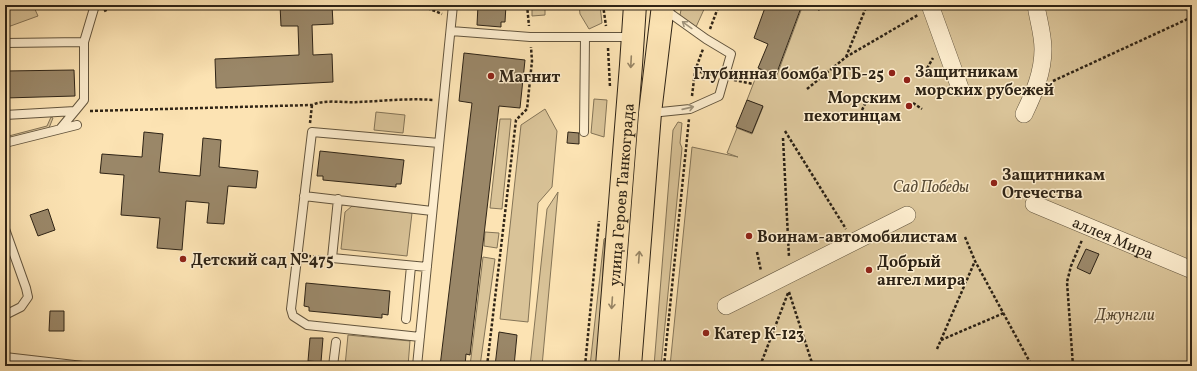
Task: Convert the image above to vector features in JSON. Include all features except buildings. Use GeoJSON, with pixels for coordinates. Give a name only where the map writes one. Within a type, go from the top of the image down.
{"type":"FeatureCollection","features":[{"type":"Feature","properties":{"kind":"main road","name":"улица Героев Танкограда"},"geometry":{"type":"LineString","coordinates":[[630,366],[650,113],[663,6]]}},
{"type":"Feature","properties":{"kind":"main road","name":"улица Героев Танкограда"},"geometry":{"type":"LineString","coordinates":[[607,366],[633,22]]}},
{"type":"Feature","properties":{"kind":"main road"},"geometry":{"type":"LineString","coordinates":[[633,22],[659,40]]}},
{"type":"Feature","properties":{"kind":"street"},"geometry":{"type":"LineString","coordinates":[[1024,114],[1036,89],[1041,72],[1043,48],[1036,5]]}},
{"type":"Feature","properties":{"kind":"street"},"geometry":{"type":"LineString","coordinates":[[930,6],[960,88]]}},
{"type":"Feature","properties":{"kind":"street","name":"аллея Мира"},"geometry":{"type":"LineString","coordinates":[[1034,204],[1192,270]]}},
{"type":"Feature","properties":{"kind":"street"},"geometry":{"type":"LineString","coordinates":[[726,306],[907,215]]}},
{"type":"Feature","properties":{"kind":"lane"},"geometry":{"type":"LineString","coordinates":[[60,129],[84,100],[84,42],[95,5]]}},
{"type":"Feature","properties":{"kind":"lane"},"geometry":{"type":"LineString","coordinates":[[417,366],[453,5]]}},
{"type":"Feature","properties":{"kind":"lane"},"geometry":{"type":"LineString","coordinates":[[650,113],[690,109],[719,96],[731,54],[706,40],[663,6]]}},
{"type":"Feature","properties":{"kind":"lane"},"geometry":{"type":"LineString","coordinates":[[451,31],[530,36],[585,37],[633,22]]}},
{"type":"Feature","properties":{"kind":"lane"},"geometry":{"type":"LineString","coordinates":[[584,132],[585,37]]}},
{"type":"Feature","properties":{"kind":"lane"},"geometry":{"type":"LineString","coordinates":[[5,43],[84,42]]}},
{"type":"Feature","properties":{"kind":"lane"},"geometry":{"type":"LineString","coordinates":[[5,115],[75,111]]}},
{"type":"Feature","properties":{"kind":"lane"},"geometry":{"type":"LineString","coordinates":[[5,143],[77,124]]}},
{"type":"Feature","properties":{"kind":"lane"},"geometry":{"type":"LineString","coordinates":[[420,337],[316,327],[307,325],[298,320],[293,316],[291,309],[312,132],[439,143]]}},
{"type":"Feature","properties":{"kind":"lane"},"geometry":{"type":"LineString","coordinates":[[304,196],[432,210]]}},
{"type":"Feature","properties":{"kind":"lane"},"geometry":{"type":"LineString","coordinates":[[338,199],[332,258],[427,267]]}},
{"type":"Feature","properties":{"kind":"lane"},"geometry":{"type":"LineString","coordinates":[[5,228],[28,297],[21,308],[5,315]]}},
{"type":"Feature","properties":{"kind":"lane"},"geometry":{"type":"LineString","coordinates":[[406,319],[411,266]]}},
{"type":"Feature","properties":{"kind":"lane"},"geometry":{"type":"LineString","coordinates":[[333,366],[336,342]]}},
{"type":"Feature","properties":{"kind":"lane"},"geometry":{"type":"LineString","coordinates":[[5,357],[83,366]]}},
{"type":"Feature","properties":{"kind":"path"},"geometry":{"type":"LineString","coordinates":[[425,5],[425,7],[452,18]]}},
{"type":"Feature","properties":{"kind":"path"},"geometry":{"type":"LineString","coordinates":[[487,366],[516,120],[527,109],[532,60],[527,5]]}},
{"type":"Feature","properties":{"kind":"path"},"geometry":{"type":"LineString","coordinates":[[603,5],[607,29]]}},
{"type":"Feature","properties":{"kind":"path"},"geometry":{"type":"LineString","coordinates":[[818,10],[824,5]]}},
{"type":"Feature","properties":{"kind":"path"},"geometry":{"type":"LineString","coordinates":[[846,57],[867,5]]}},
{"type":"Feature","properties":{"kind":"path"},"geometry":{"type":"LineString","coordinates":[[807,89],[846,57],[930,6]]}},
{"type":"Feature","properties":{"kind":"path"},"geometry":{"type":"LineString","coordinates":[[1036,89],[1192,17]]}},
{"type":"Feature","properties":{"kind":"path"},"geometry":{"type":"LineString","coordinates":[[608,41],[610,94]]}},
{"type":"Feature","properties":{"kind":"path"},"geometry":{"type":"LineString","coordinates":[[664,366],[695,71]]}},
{"type":"Feature","properties":{"kind":"path"},"geometry":{"type":"LineString","coordinates":[[75,111],[312,105],[318,102],[419,99],[444,101]]}},
{"type":"Feature","properties":{"kind":"path"},"geometry":{"type":"LineString","coordinates":[[862,110],[867,100]]}},
{"type":"Feature","properties":{"kind":"path"},"geometry":{"type":"LineString","coordinates":[[913,103],[922,110]]}},
{"type":"Feature","properties":{"kind":"path"},"geometry":{"type":"LineString","coordinates":[[310,124],[312,105]]}},
{"type":"Feature","properties":{"kind":"path"},"geometry":{"type":"LineString","coordinates":[[785,131],[854,242]]}},
{"type":"Feature","properties":{"kind":"path"},"geometry":{"type":"LineString","coordinates":[[783,138],[790,274]]}},
{"type":"Feature","properties":{"kind":"path"},"geometry":{"type":"LineString","coordinates":[[585,366],[599,217]]}},
{"type":"Feature","properties":{"kind":"path"},"geometry":{"type":"LineString","coordinates":[[1073,366],[1067,282],[1071,266],[1088,226]]}},
{"type":"Feature","properties":{"kind":"path"},"geometry":{"type":"LineString","coordinates":[[768,236],[788,236]]}},
{"type":"Feature","properties":{"kind":"path"},"geometry":{"type":"LineString","coordinates":[[965,237],[975,261],[1032,366]]}},
{"type":"Feature","properties":{"kind":"path"},"geometry":{"type":"LineString","coordinates":[[298,255],[332,258]]}},
{"type":"Feature","properties":{"kind":"path"},"geometry":{"type":"LineString","coordinates":[[937,349],[975,261]]}},
{"type":"Feature","properties":{"kind":"path"},"geometry":{"type":"LineString","coordinates":[[760,366],[788,291],[813,366]]}},
{"type":"Feature","properties":{"kind":"path"},"geometry":{"type":"LineString","coordinates":[[941,341],[1004,313]]}},
{"type":"Feature","properties":{"kind":"green space"},"geometry":{"type":"Polygon","coordinates":[[[5,5],[33,5],[38,16],[5,28],[5,5]]]}},
{"type":"Feature","properties":{"kind":"green space"},"geometry":{"type":"Polygon","coordinates":[[[532,5],[545,5],[545,15],[532,16],[532,5]]]}},
{"type":"Feature","properties":{"kind":"green space"},"geometry":{"type":"Polygon","coordinates":[[[579,5],[600,5],[602,23],[589,29],[580,14],[579,5]]]}},
{"type":"Feature","properties":{"kind":"green space"},"geometry":{"type":"Polygon","coordinates":[[[682,5],[706,5],[696,27],[686,25],[680,15],[682,5]]]}},
{"type":"Feature","properties":{"kind":"green space","name":"Сад Победы"},"geometry":{"type":"Polygon","coordinates":[[[803,5],[1192,5],[1192,366],[670,366],[692,147],[738,157],[727,153],[737,128],[752,134],[763,107],[747,100],[759,69],[777,75],[803,5]]]}},
{"type":"Feature","properties":{"kind":"green space"},"geometry":{"type":"Polygon","coordinates":[[[594,99],[607,100],[604,137],[591,133],[594,99]]]}},
{"type":"Feature","properties":{"kind":"green space"},"geometry":{"type":"Polygon","coordinates":[[[545,109],[557,131],[552,187],[538,203],[528,322],[500,319],[521,125],[545,109]]]}},
{"type":"Feature","properties":{"kind":"green space"},"geometry":{"type":"Polygon","coordinates":[[[376,112],[405,115],[403,133],[374,130],[376,112]]]}},
{"type":"Feature","properties":{"kind":"green space"},"geometry":{"type":"Polygon","coordinates":[[[51,117],[53,118],[49,128],[5,139],[5,137],[47,126],[51,117]]]}},
{"type":"Feature","properties":{"kind":"green space"},"geometry":{"type":"Polygon","coordinates":[[[500,119],[511,119],[502,209],[490,208],[500,119]]]}},
{"type":"Feature","properties":{"kind":"green space"},"geometry":{"type":"Polygon","coordinates":[[[678,122],[682,123],[680,143],[682,148],[661,366],[654,366],[673,130],[678,122]]]}},
{"type":"Feature","properties":{"kind":"green space"},"geometry":{"type":"Polygon","coordinates":[[[558,192],[542,366],[530,366],[547,209],[558,192]]]}},
{"type":"Feature","properties":{"kind":"green space"},"geometry":{"type":"Polygon","coordinates":[[[352,206],[412,213],[407,256],[341,249],[345,212],[352,206]]]}},
{"type":"Feature","properties":{"kind":"green space"},"geometry":{"type":"Polygon","coordinates":[[[485,232],[499,233],[497,248],[484,246],[485,232]]]}},
{"type":"Feature","properties":{"kind":"green space"},"geometry":{"type":"Polygon","coordinates":[[[605,238],[597,366],[590,366],[604,239],[605,238]]]}},
{"type":"Feature","properties":{"kind":"green space"},"geometry":{"type":"Polygon","coordinates":[[[483,257],[495,259],[480,366],[470,366],[483,257]]]}},
{"type":"Feature","properties":{"kind":"green space"},"geometry":{"type":"Polygon","coordinates":[[[348,335],[410,341],[408,366],[345,366],[348,335]]]}},
{"type":"Feature","properties":{"kind":"place","name":"Глубинная бомба РГБ-25"},"geometry":{"type":"Point","coordinates":[892,73]}},
{"type":"Feature","properties":{"kind":"place","name":"Магнит"},"geometry":{"type":"Point","coordinates":[491,76]}},
{"type":"Feature","properties":{"kind":"place","name":"Защитникам морских рубежей"},"geometry":{"type":"Point","coordinates":[907,80]}},
{"type":"Feature","properties":{"kind":"place","name":"Морским пехотинцам"},"geometry":{"type":"Point","coordinates":[909,106]}},
{"type":"Feature","properties":{"kind":"place","name":"Защитникам Отечества"},"geometry":{"type":"Point","coordinates":[994,183]}},
{"type":"Feature","properties":{"kind":"place","name":"Воинам-автомобилистам"},"geometry":{"type":"Point","coordinates":[749,236]}},
{"type":"Feature","properties":{"kind":"place","name":"Детский сад №475"},"geometry":{"type":"Point","coordinates":[183,259]}},
{"type":"Feature","properties":{"kind":"place","name":"Добрый ангел мира"},"geometry":{"type":"Point","coordinates":[869,270]}},
{"type":"Feature","properties":{"kind":"place","name":"Катер К-123"},"geometry":{"type":"Point","coordinates":[706,333]}},
{"type":"Feature","properties":{"kind":"park label","name":"Джунгли"},"geometry":{"type":"Point","coordinates":[1125,314]}}]}
